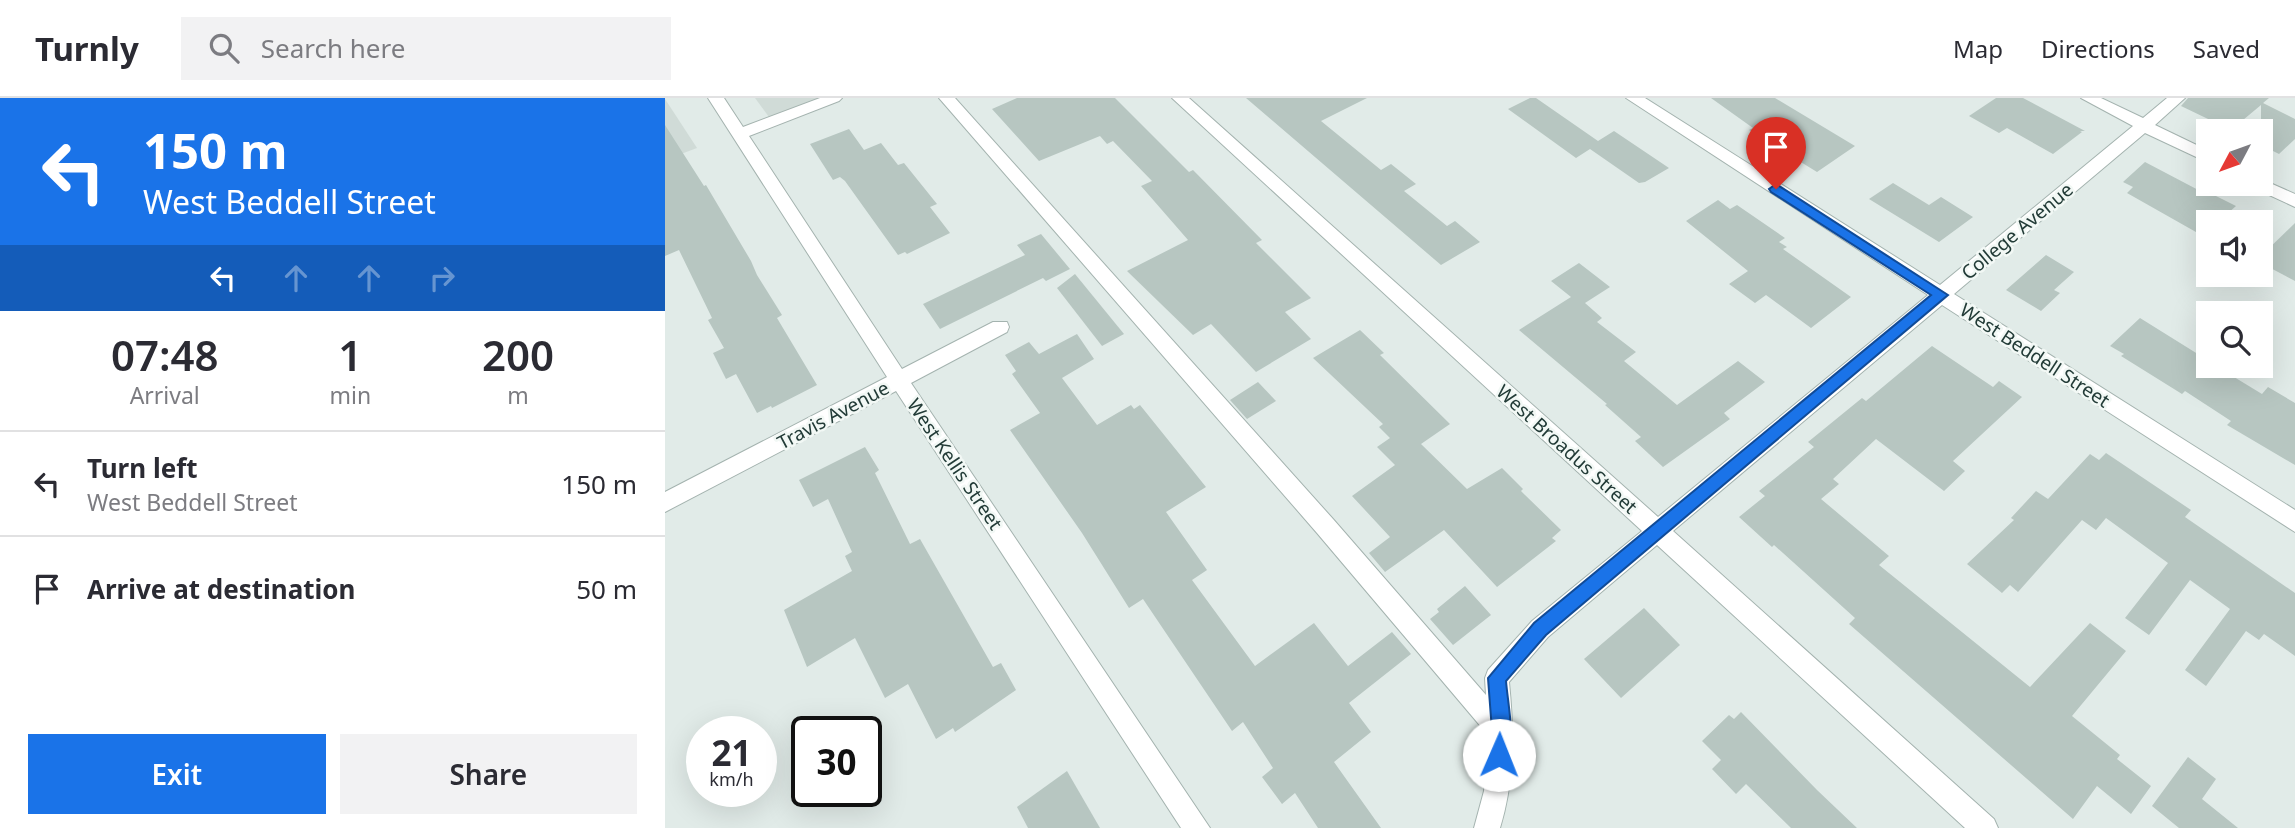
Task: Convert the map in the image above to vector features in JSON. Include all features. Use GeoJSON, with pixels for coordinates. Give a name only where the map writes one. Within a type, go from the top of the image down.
{"type":"FeatureCollection","features":[{"type":"Feature","properties":{"kind":"street","name":"West Kellis Street"},"geometry":{"type":"LineString","coordinates":[[716,98],[899,380],[1197,828]]}},
{"type":"Feature","properties":{"kind":"street"},"geometry":{"type":"LineString","coordinates":[[740,134],[834,98]]}},
{"type":"Feature","properties":{"kind":"street"},"geometry":{"type":"LineString","coordinates":[[947,98],[1325,526],[1501,731]]}},
{"type":"Feature","properties":{"kind":"street","name":"West Broadus Street"},"geometry":{"type":"LineString","coordinates":[[1180,98],[1985,828]]}},
{"type":"Feature","properties":{"kind":"street","name":"West Beddell Street"},"geometry":{"type":"LineString","coordinates":[[1635,98],[2295,522]]}},
{"type":"Feature","properties":{"kind":"street"},"geometry":{"type":"LineString","coordinates":[[2089,98],[2196,152]]}},
{"type":"Feature","properties":{"kind":"street","name":"College Avenue"},"geometry":{"type":"LineString","coordinates":[[1487,828],[1496,804],[1501,731],[1497,678],[1540,629],[2177,98]]}},
{"type":"Feature","properties":{"kind":"street"},"geometry":{"type":"LineString","coordinates":[[2273,190],[2295,201]]}},
{"type":"Feature","properties":{"kind":"street","name":"Travis Avenue"},"geometry":{"type":"LineString","coordinates":[[665,503],[1000,327]]}},
{"type":"Feature","properties":{"kind":"shaded area"},"geometry":{"type":"Polygon","coordinates":[[[755,98],[821,98],[769,117],[755,98]]]}},
{"type":"Feature","properties":{"kind":"shaded area"},"geometry":{"type":"Polygon","coordinates":[[[665,99],[697,148],[665,160],[665,99]]]}},
{"type":"Feature","properties":{"kind":"building"},"geometry":{"type":"Polygon","coordinates":[[[1017,98],[1115,98],[1189,172],[1193,170],[1262,240],[1256,243],[1311,298],[1285,312],[1311,339],[1256,372],[1211,324],[1193,335],[1127,271],[1188,240],[1141,186],[1152,181],[1113,141],[1107,144],[1100,136],[1039,161],[992,109],[1017,98]]]}},
{"type":"Feature","properties":{"kind":"building"},"geometry":{"type":"Polygon","coordinates":[[[1246,98],[1367,98],[1321,121],[1381,170],[1391,164],[1416,184],[1404,191],[1447,226],[1455,221],[1480,242],[1441,265],[1246,98]]]}},
{"type":"Feature","properties":{"kind":"building"},"geometry":{"type":"Polygon","coordinates":[[[1530,98],[1536,98],[1598,141],[1614,131],[1669,168],[1639,183],[1590,149],[1576,158],[1508,109],[1530,98]]]}},
{"type":"Feature","properties":{"kind":"building"},"geometry":{"type":"Polygon","coordinates":[[[1711,98],[1775,98],[1855,146],[1817,172],[1749,130],[1753,128],[1711,98]]]}},
{"type":"Feature","properties":{"kind":"building"},"geometry":{"type":"Polygon","coordinates":[[[1996,98],[2023,98],[2085,131],[2080,131],[2082,132],[2053,154],[2007,128],[1999,133],[1969,116],[1996,98]]]}},
{"type":"Feature","properties":{"kind":"building"},"geometry":{"type":"Polygon","coordinates":[[[2188,98],[2269,98],[2263,103],[2295,119],[2295,139],[2279,154],[2273,151],[2273,119],[2261,119],[2261,105],[2244,119],[2208,119],[2181,106],[2188,98]]]}},
{"type":"Feature","properties":{"kind":"building"},"geometry":{"type":"Polygon","coordinates":[[[665,125],[704,186],[706,185],[751,261],[782,315],[777,318],[817,385],[772,408],[771,406],[757,413],[736,374],[726,379],[713,353],[724,348],[708,320],[712,318],[679,250],[665,256],[665,125]]]}},
{"type":"Feature","properties":{"kind":"building"},"geometry":{"type":"Polygon","coordinates":[[[849,129],[864,150],[881,143],[898,165],[904,163],[937,204],[930,207],[950,233],[907,254],[905,252],[898,255],[845,181],[840,177],[833,180],[810,144],[849,129]]]}},
{"type":"Feature","properties":{"kind":"building"},"geometry":{"type":"Polygon","coordinates":[[[2145,162],[2196,189],[2196,196],[2216,196],[2236,206],[2232,210],[2196,210],[2196,232],[2127,193],[2133,187],[2123,182],[2145,162]]]}},
{"type":"Feature","properties":{"kind":"building"},"geometry":{"type":"Polygon","coordinates":[[[1893,183],[1929,205],[1941,197],[1973,217],[1939,242],[1869,199],[1893,183]]]}},
{"type":"Feature","properties":{"kind":"building"},"geometry":{"type":"Polygon","coordinates":[[[1718,200],[1730,209],[1737,205],[1785,238],[1779,242],[1787,247],[1783,249],[1851,297],[1811,328],[1766,295],[1755,303],[1729,284],[1748,271],[1686,221],[1718,200]]]}},
{"type":"Feature","properties":{"kind":"building"},"geometry":{"type":"Polygon","coordinates":[[[2295,223],[2295,281],[2273,269],[2273,244],[2295,223]]]}},
{"type":"Feature","properties":{"kind":"building"},"geometry":{"type":"Polygon","coordinates":[[[1041,234],[1070,269],[1046,281],[1043,278],[940,329],[923,304],[1025,255],[1017,245],[1041,234]]]}},
{"type":"Feature","properties":{"kind":"building"},"geometry":{"type":"Polygon","coordinates":[[[2046,255],[2074,272],[2054,290],[2060,293],[2041,311],[2006,290],[2046,255]]]}},
{"type":"Feature","properties":{"kind":"building"},"geometry":{"type":"Polygon","coordinates":[[[1579,263],[1610,287],[1585,303],[1602,318],[1597,322],[1636,352],[1624,361],[1677,405],[1738,361],[1765,382],[1724,413],[1730,419],[1663,467],[1635,441],[1641,437],[1605,405],[1607,404],[1519,330],[1571,297],[1551,281],[1579,263]]]}},
{"type":"Feature","properties":{"kind":"building"},"geometry":{"type":"Polygon","coordinates":[[[1075,274],[1124,334],[1102,346],[1057,288],[1075,274]]]}},
{"type":"Feature","properties":{"kind":"building"},"geometry":{"type":"Polygon","coordinates":[[[2140,318],[2196,353],[2196,378],[2236,378],[2262,394],[2268,387],[2295,403],[2295,465],[2227,425],[2231,421],[2185,391],[2182,394],[2121,356],[2124,354],[2110,346],[2140,318]]]}},
{"type":"Feature","properties":{"kind":"building"},"geometry":{"type":"Polygon","coordinates":[[[1360,330],[1384,353],[1380,355],[1450,424],[1421,444],[1467,489],[1502,468],[1561,530],[1552,538],[1556,541],[1497,587],[1444,530],[1385,572],[1369,553],[1390,537],[1352,496],[1395,465],[1377,447],[1390,438],[1379,427],[1383,424],[1313,358],[1360,330]]]}},
{"type":"Feature","properties":{"kind":"building"},"geometry":{"type":"Polygon","coordinates":[[[1077,334],[1094,359],[1062,378],[1097,425],[1131,405],[1134,409],[1140,405],[1206,487],[1166,512],[1207,570],[1192,580],[1255,666],[1314,623],[1348,666],[1392,632],[1411,654],[1349,703],[1371,732],[1334,762],[1381,828],[1318,828],[1295,793],[1282,804],[1262,777],[1273,768],[1243,722],[1232,731],[1143,599],[1129,608],[1082,533],[1010,430],[1040,413],[1012,374],[1016,371],[1005,355],[1029,342],[1039,354],[1077,334]]]}},
{"type":"Feature","properties":{"kind":"building"},"geometry":{"type":"Polygon","coordinates":[[[1932,346],[1993,387],[1999,381],[2022,397],[1953,461],[1965,471],[1944,491],[1876,439],[1833,479],[1839,484],[1821,499],[1889,556],[1879,565],[2030,687],[2090,623],[2126,651],[2072,716],[2120,755],[2117,759],[2151,786],[2131,814],[2097,786],[2073,819],[1849,624],[1855,618],[1739,517],[1765,496],[1759,491],[1814,447],[1808,442],[1862,398],[1866,401],[1932,346]]]}},
{"type":"Feature","properties":{"kind":"building"},"geometry":{"type":"Polygon","coordinates":[[[1258,382],[1276,401],[1247,419],[1230,400],[1258,382]]]}},
{"type":"Feature","properties":{"kind":"building"},"geometry":{"type":"Polygon","coordinates":[[[865,447],[879,470],[875,473],[910,544],[920,539],[993,667],[1001,663],[1016,690],[955,732],[953,728],[936,739],[908,684],[885,698],[855,638],[807,667],[784,610],[852,571],[845,556],[852,552],[828,499],[813,507],[799,480],[865,447]]]}},
{"type":"Feature","properties":{"kind":"building"},"geometry":{"type":"Polygon","coordinates":[[[2106,453],[2191,510],[2185,517],[2295,593],[2295,656],[2264,634],[2259,640],[2246,631],[2206,686],[2185,670],[2230,609],[2190,580],[2149,635],[2125,618],[2168,563],[2106,518],[2096,530],[2082,520],[2018,592],[2010,585],[2002,593],[1967,564],[2014,520],[2011,518],[2036,491],[2048,499],[2090,454],[2099,460],[2106,453]]]}},
{"type":"Feature","properties":{"kind":"building"},"geometry":{"type":"Polygon","coordinates":[[[1465,586],[1491,615],[1453,645],[1430,619],[1439,612],[1437,609],[1465,586]]]}},
{"type":"Feature","properties":{"kind":"building"},"geometry":{"type":"Polygon","coordinates":[[[1644,608],[1680,645],[1621,698],[1584,659],[1644,608]]]}},
{"type":"Feature","properties":{"kind":"building"},"geometry":{"type":"Polygon","coordinates":[[[1741,712],[1857,828],[1791,828],[1746,784],[1736,794],[1712,769],[1721,760],[1702,741],[1729,715],[1734,719],[1741,712]]]}},
{"type":"Feature","properties":{"kind":"building"},"geometry":{"type":"Polygon","coordinates":[[[2188,757],[2216,779],[2202,799],[2238,828],[2179,828],[2152,806],[2188,757]]]}},
{"type":"Feature","properties":{"kind":"building"},"geometry":{"type":"Polygon","coordinates":[[[1067,771],[1100,828],[1028,828],[1017,807],[1067,771]]]}},
{"type":"Feature","properties":{"kind":"route"},"geometry":{"type":"LineString","coordinates":[[1499,755],[1501,731],[1497,678],[1540,629],[1941,295],[1776,189]]}}]}
